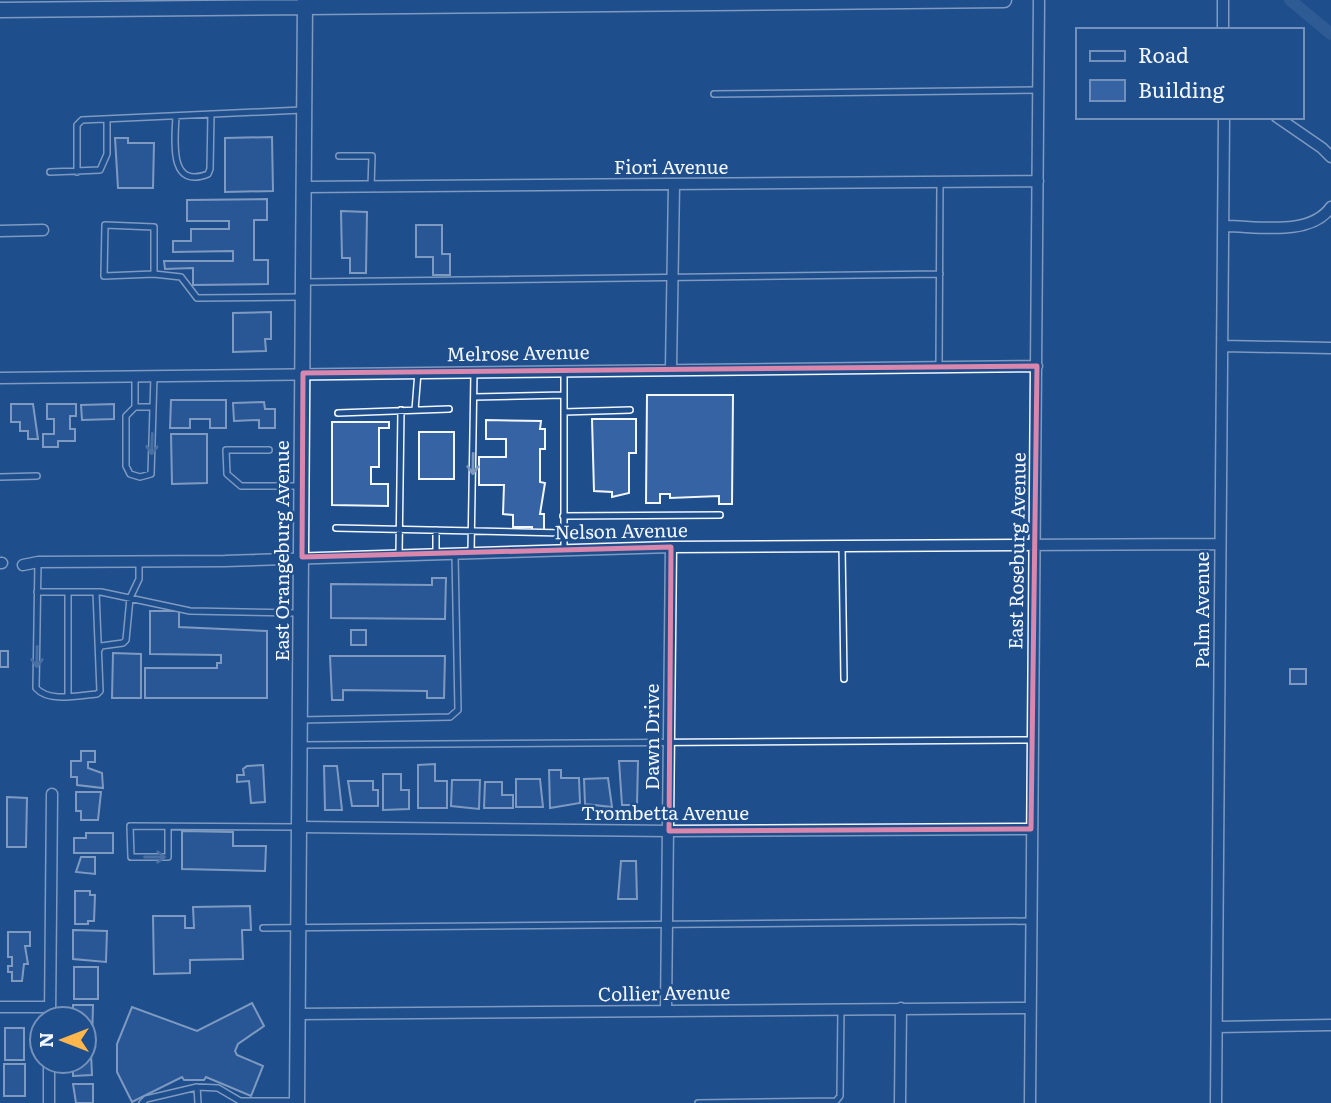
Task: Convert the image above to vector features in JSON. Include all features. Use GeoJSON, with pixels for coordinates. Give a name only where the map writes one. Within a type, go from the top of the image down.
{"type":"FeatureCollection","features":[{"type":"Feature","properties":{"kind":"street"},"geometry":{"type":"LineString","coordinates":[[0,10],[305,3],[1004,0]]}},
{"type":"Feature","properties":{"kind":"street","name":"East Roseburg Avenue"},"geometry":{"type":"LineString","coordinates":[[1030,1103],[1039,0]]}},
{"type":"Feature","properties":{"kind":"street"},"geometry":{"type":"LineString","coordinates":[[1223,0],[1223,28]]}},
{"type":"Feature","properties":{"kind":"street","name":"East Orangeburg Avenue"},"geometry":{"type":"LineString","coordinates":[[297,1102],[305,3]]}},
{"type":"Feature","properties":{"kind":"street","name":"Palm Avenue"},"geometry":{"type":"LineString","coordinates":[[1216,1103],[1224,119]]}},
{"type":"Feature","properties":{"kind":"street"},"geometry":{"type":"LineString","coordinates":[[1279,119],[1331,157]]}},
{"type":"Feature","properties":{"kind":"street","name":"Fiori Avenue"},"geometry":{"type":"LineString","coordinates":[[304,187],[1038,181]]}},
{"type":"Feature","properties":{"kind":"street"},"geometry":{"type":"LineString","coordinates":[[671,369],[674,184]]}},
{"type":"Feature","properties":{"kind":"street"},"geometry":{"type":"LineString","coordinates":[[1225,226],[1303,225],[1318,219],[1331,207]]}},
{"type":"Feature","properties":{"kind":"street"},"geometry":{"type":"LineString","coordinates":[[0,231],[43,230]]}},
{"type":"Feature","properties":{"kind":"street"},"geometry":{"type":"LineString","coordinates":[[1223,346],[1331,348]]}},
{"type":"Feature","properties":{"kind":"street","name":"Melrose Avenue"},"geometry":{"type":"LineString","coordinates":[[0,379],[303,373],[1037,366]]}},
{"type":"Feature","properties":{"kind":"street","name":"Nelson Avenue"},"geometry":{"type":"LineString","coordinates":[[23,565],[38,562],[671,547],[1220,544]]}},
{"type":"Feature","properties":{"kind":"street","name":"Dawn Drive"},"geometry":{"type":"LineString","coordinates":[[666,1011],[671,547]]}},
{"type":"Feature","properties":{"kind":"street"},"geometry":{"type":"LineString","coordinates":[[50,1005],[52,794]]}},
{"type":"Feature","properties":{"kind":"street","name":"Trombetta Avenue"},"geometry":{"type":"LineString","coordinates":[[300,827],[669,831],[1031,829]]}},
{"type":"Feature","properties":{"kind":"street"},"geometry":{"type":"LineString","coordinates":[[0,1007],[28,1010]]}},
{"type":"Feature","properties":{"kind":"street"},"geometry":{"type":"LineString","coordinates":[[900,1103],[901,1008]]}},
{"type":"Feature","properties":{"kind":"street","name":"Collier Avenue"},"geometry":{"type":"LineString","coordinates":[[298,1014],[1030,1008]]}},
{"type":"Feature","properties":{"kind":"street"},"geometry":{"type":"LineString","coordinates":[[1217,1027],[1331,1025]]}},
{"type":"Feature","properties":{"kind":"street"},"geometry":{"type":"LineString","coordinates":[[49,1075],[49,1103]]}},
{"type":"Feature","properties":{"kind":"lane"},"geometry":{"type":"LineString","coordinates":[[715,94],[1039,90]]}},
{"type":"Feature","properties":{"kind":"lane"},"geometry":{"type":"LineString","coordinates":[[77,172],[77,125],[82,120],[305,109]]}},
{"type":"Feature","properties":{"kind":"lane"},"geometry":{"type":"LineString","coordinates":[[176,116],[174,154],[178,169],[184,175],[202,177],[208,174],[212,163],[211,114]]}},
{"type":"Feature","properties":{"kind":"lane"},"geometry":{"type":"LineString","coordinates":[[50,172],[100,170],[104,166],[107,119]]}},
{"type":"Feature","properties":{"kind":"lane"},"geometry":{"type":"LineString","coordinates":[[339,156],[372,156],[371,187]]}},
{"type":"Feature","properties":{"kind":"lane"},"geometry":{"type":"LineString","coordinates":[[939,367],[940,182]]}},
{"type":"Feature","properties":{"kind":"lane"},"geometry":{"type":"LineString","coordinates":[[154,274],[154,227],[105,225],[104,276],[154,274],[181,277],[197,298],[303,290],[673,278],[940,274]]}},
{"type":"Feature","properties":{"kind":"lane"},"geometry":{"type":"LineString","coordinates":[[564,370],[564,550]]}},
{"type":"Feature","properties":{"kind":"lane"},"geometry":{"type":"LineString","coordinates":[[471,552],[474,371]]}},
{"type":"Feature","properties":{"kind":"lane"},"geometry":{"type":"LineString","coordinates":[[415,410],[418,372]]}},
{"type":"Feature","properties":{"kind":"lane"},"geometry":{"type":"LineString","coordinates":[[135,376],[135,407],[126,416],[125,467],[130,474],[140,477],[151,474],[154,376]]}},
{"type":"Feature","properties":{"kind":"lane"},"geometry":{"type":"LineString","coordinates":[[474,397],[564,395]]}},
{"type":"Feature","properties":{"kind":"lane"},"geometry":{"type":"LineString","coordinates":[[135,407],[153,407]]}},
{"type":"Feature","properties":{"kind":"lane"},"geometry":{"type":"LineString","coordinates":[[338,413],[449,409]]}},
{"type":"Feature","properties":{"kind":"lane"},"geometry":{"type":"LineString","coordinates":[[564,412],[630,410]]}},
{"type":"Feature","properties":{"kind":"lane"},"geometry":{"type":"LineString","coordinates":[[399,554],[401,411]]}},
{"type":"Feature","properties":{"kind":"lane"},"geometry":{"type":"LineString","coordinates":[[269,450],[226,450],[227,474],[241,486],[302,486]]}},
{"type":"Feature","properties":{"kind":"lane"},"geometry":{"type":"LineString","coordinates":[[0,477],[37,476]]}},
{"type":"Feature","properties":{"kind":"lane"},"geometry":{"type":"LineString","coordinates":[[563,516],[720,515]]}},
{"type":"Feature","properties":{"kind":"lane"},"geometry":{"type":"LineString","coordinates":[[336,528],[563,533]]}},
{"type":"Feature","properties":{"kind":"lane"},"geometry":{"type":"LineString","coordinates":[[436,530],[436,553]]}},
{"type":"Feature","properties":{"kind":"lane"},"geometry":{"type":"LineString","coordinates":[[842,545],[844,679]]}},
{"type":"Feature","properties":{"kind":"lane"},"geometry":{"type":"LineString","coordinates":[[300,720],[450,717],[458,710],[455,553]]}},
{"type":"Feature","properties":{"kind":"lane"},"geometry":{"type":"LineString","coordinates":[[99,650],[101,646],[123,643],[126,640],[130,598],[139,579],[139,561]]}},
{"type":"Feature","properties":{"kind":"lane"},"geometry":{"type":"LineString","coordinates":[[38,562],[36,688],[49,696],[97,694],[100,691],[96,592]]}},
{"type":"Feature","properties":{"kind":"lane"},"geometry":{"type":"LineString","coordinates":[[37,592],[96,592],[190,611],[301,613]]}},
{"type":"Feature","properties":{"kind":"lane"},"geometry":{"type":"LineString","coordinates":[[68,592],[68,695]]}},
{"type":"Feature","properties":{"kind":"lane"},"geometry":{"type":"LineString","coordinates":[[300,745],[1032,740]]}},
{"type":"Feature","properties":{"kind":"lane"},"geometry":{"type":"LineString","coordinates":[[168,827],[168,857],[131,857],[130,826],[300,827]]}},
{"type":"Feature","properties":{"kind":"lane"},"geometry":{"type":"LineString","coordinates":[[263,928],[1030,921]]}},
{"type":"Feature","properties":{"kind":"lane"},"geometry":{"type":"LineString","coordinates":[[698,1103],[836,1101],[840,1096],[841,1009]]}},
{"type":"Feature","properties":{"kind":"lane"},"geometry":{"type":"LineString","coordinates":[[197,1087],[198,1103]]}},
{"type":"Feature","properties":{"kind":"lane"},"geometry":{"type":"LineString","coordinates":[[142,1103],[146,1099],[197,1087],[218,1088],[240,1101],[297,1102]]}},
{"type":"Feature","properties":{"kind":"highlighted area"},"geometry":{"type":"Polygon","coordinates":[[[1037,366],[1031,829],[669,831],[671,547],[302,557],[303,373],[1037,366]]]}},
{"type":"Feature","properties":{"kind":"building"},"geometry":{"type":"Polygon","coordinates":[[[272,137],[273,191],[225,192],[225,138],[272,137]]]}},
{"type":"Feature","properties":{"kind":"building"},"geometry":{"type":"Polygon","coordinates":[[[115,138],[128,138],[128,143],[154,143],[153,188],[118,188],[115,138]]]}},
{"type":"Feature","properties":{"kind":"building"},"geometry":{"type":"Polygon","coordinates":[[[267,199],[267,220],[254,220],[254,260],[268,260],[268,284],[193,285],[193,268],[165,269],[164,261],[233,261],[233,251],[173,252],[173,241],[191,241],[191,229],[229,229],[229,221],[187,221],[187,200],[267,199]]]}},
{"type":"Feature","properties":{"kind":"building"},"geometry":{"type":"Polygon","coordinates":[[[341,211],[367,212],[366,273],[350,273],[350,258],[342,258],[341,211]]]}},
{"type":"Feature","properties":{"kind":"building"},"geometry":{"type":"Polygon","coordinates":[[[416,225],[442,225],[442,254],[450,254],[450,275],[433,275],[433,257],[416,257],[416,225]]]}},
{"type":"Feature","properties":{"kind":"building"},"geometry":{"type":"Polygon","coordinates":[[[271,312],[271,339],[265,339],[266,351],[233,352],[233,313],[271,312]]]}},
{"type":"Feature","properties":{"kind":"building"},"geometry":{"type":"Polygon","coordinates":[[[647,395],[733,395],[732,504],[719,504],[719,496],[670,498],[670,494],[660,494],[660,503],[646,503],[647,395]]]}},
{"type":"Feature","properties":{"kind":"building"},"geometry":{"type":"Polygon","coordinates":[[[171,400],[226,400],[226,428],[210,428],[210,419],[190,419],[190,428],[170,428],[171,400]]]}},
{"type":"Feature","properties":{"kind":"building"},"geometry":{"type":"Polygon","coordinates":[[[264,402],[265,409],[275,409],[275,428],[259,428],[259,420],[234,421],[233,403],[264,402]]]}},
{"type":"Feature","properties":{"kind":"building"},"geometry":{"type":"Polygon","coordinates":[[[11,404],[33,404],[38,439],[28,439],[28,431],[20,431],[20,422],[11,422],[11,404]]]}},
{"type":"Feature","properties":{"kind":"building"},"geometry":{"type":"Polygon","coordinates":[[[47,404],[76,404],[76,416],[70,416],[70,429],[75,429],[75,441],[58,441],[58,447],[43,447],[43,434],[54,434],[54,419],[47,419],[47,404]]]}},
{"type":"Feature","properties":{"kind":"building"},"geometry":{"type":"Polygon","coordinates":[[[114,404],[114,419],[82,420],[81,405],[114,404]]]}},
{"type":"Feature","properties":{"kind":"building"},"geometry":{"type":"Polygon","coordinates":[[[592,419],[636,419],[636,453],[629,453],[629,493],[612,497],[612,492],[594,491],[592,419]]]}},
{"type":"Feature","properties":{"kind":"building"},"geometry":{"type":"Polygon","coordinates":[[[486,420],[541,421],[540,429],[545,429],[545,449],[540,449],[540,482],[545,483],[540,514],[544,514],[544,532],[532,531],[532,527],[513,527],[513,515],[503,514],[504,485],[479,485],[479,457],[506,457],[506,439],[486,439],[486,420]]]}},
{"type":"Feature","properties":{"kind":"building"},"geometry":{"type":"Polygon","coordinates":[[[332,422],[389,422],[389,428],[379,428],[379,467],[371,467],[371,484],[388,484],[388,506],[332,505],[332,422]]]}},
{"type":"Feature","properties":{"kind":"building"},"geometry":{"type":"Polygon","coordinates":[[[419,432],[454,432],[454,479],[419,479],[419,432]]]}},
{"type":"Feature","properties":{"kind":"building"},"geometry":{"type":"Polygon","coordinates":[[[171,434],[207,434],[207,483],[172,484],[171,434]]]}},
{"type":"Feature","properties":{"kind":"building"},"geometry":{"type":"Polygon","coordinates":[[[432,578],[446,578],[445,619],[331,618],[331,584],[432,585],[432,578]]]}},
{"type":"Feature","properties":{"kind":"building"},"geometry":{"type":"Polygon","coordinates":[[[150,611],[179,611],[179,627],[267,631],[267,698],[145,698],[145,668],[217,668],[217,663],[221,663],[221,655],[150,654],[150,611]]]}},
{"type":"Feature","properties":{"kind":"building"},"geometry":{"type":"Polygon","coordinates":[[[351,630],[366,630],[366,645],[351,645],[351,630]]]}},
{"type":"Feature","properties":{"kind":"building"},"geometry":{"type":"Polygon","coordinates":[[[0,651],[8,651],[8,667],[0,667],[0,651]]]}},
{"type":"Feature","properties":{"kind":"building"},"geometry":{"type":"Polygon","coordinates":[[[113,653],[141,654],[141,698],[112,698],[113,653]]]}},
{"type":"Feature","properties":{"kind":"building"},"geometry":{"type":"Polygon","coordinates":[[[330,656],[445,656],[444,698],[427,698],[427,691],[343,690],[343,700],[332,700],[330,656]]]}},
{"type":"Feature","properties":{"kind":"building"},"geometry":{"type":"Polygon","coordinates":[[[1290,669],[1306,669],[1306,684],[1290,684],[1290,669]]]}},
{"type":"Feature","properties":{"kind":"building"},"geometry":{"type":"Polygon","coordinates":[[[81,751],[95,751],[95,762],[88,762],[88,768],[102,773],[103,788],[77,785],[77,777],[71,777],[71,761],[81,761],[81,751]]]}},
{"type":"Feature","properties":{"kind":"building"},"geometry":{"type":"Polygon","coordinates":[[[619,761],[638,761],[637,805],[622,805],[619,761]]]}},
{"type":"Feature","properties":{"kind":"building"},"geometry":{"type":"Polygon","coordinates":[[[435,764],[435,781],[447,781],[447,808],[418,808],[418,765],[435,764]]]}},
{"type":"Feature","properties":{"kind":"building"},"geometry":{"type":"Polygon","coordinates":[[[263,765],[265,802],[251,803],[249,781],[237,782],[237,775],[244,775],[243,769],[247,766],[263,765]]]}},
{"type":"Feature","properties":{"kind":"building"},"geometry":{"type":"Polygon","coordinates":[[[324,766],[337,766],[342,810],[325,810],[324,766]]]}},
{"type":"Feature","properties":{"kind":"building"},"geometry":{"type":"Polygon","coordinates":[[[549,770],[561,770],[561,778],[579,778],[580,803],[550,808],[549,770]]]}},
{"type":"Feature","properties":{"kind":"building"},"geometry":{"type":"Polygon","coordinates":[[[383,774],[401,774],[401,790],[409,790],[409,809],[383,810],[383,774]]]}},
{"type":"Feature","properties":{"kind":"building"},"geometry":{"type":"Polygon","coordinates":[[[608,778],[612,807],[585,804],[584,779],[608,778]]]}},
{"type":"Feature","properties":{"kind":"building"},"geometry":{"type":"Polygon","coordinates":[[[516,779],[540,779],[543,807],[516,807],[516,779]]]}},
{"type":"Feature","properties":{"kind":"building"},"geometry":{"type":"Polygon","coordinates":[[[452,780],[480,780],[479,809],[451,806],[452,780]]]}},
{"type":"Feature","properties":{"kind":"building"},"geometry":{"type":"Polygon","coordinates":[[[348,781],[373,781],[373,790],[378,790],[378,806],[352,806],[348,781]]]}},
{"type":"Feature","properties":{"kind":"building"},"geometry":{"type":"Polygon","coordinates":[[[485,782],[502,782],[502,795],[513,795],[513,808],[484,808],[485,782]]]}},
{"type":"Feature","properties":{"kind":"building"},"geometry":{"type":"Polygon","coordinates":[[[76,792],[101,792],[98,820],[81,820],[81,811],[76,811],[76,792]]]}},
{"type":"Feature","properties":{"kind":"building"},"geometry":{"type":"Polygon","coordinates":[[[7,797],[27,798],[26,847],[7,847],[7,797]]]}},
{"type":"Feature","properties":{"kind":"building"},"geometry":{"type":"Polygon","coordinates":[[[182,831],[233,832],[233,846],[266,846],[265,871],[182,869],[182,831]]]}},
{"type":"Feature","properties":{"kind":"building"},"geometry":{"type":"Polygon","coordinates":[[[86,833],[113,833],[113,853],[74,853],[74,838],[86,838],[86,833]]]}},
{"type":"Feature","properties":{"kind":"building"},"geometry":{"type":"Polygon","coordinates":[[[81,857],[95,857],[95,874],[76,872],[81,857]]]}},
{"type":"Feature","properties":{"kind":"building"},"geometry":{"type":"Polygon","coordinates":[[[621,861],[636,861],[637,899],[618,899],[621,861]]]}},
{"type":"Feature","properties":{"kind":"building"},"geometry":{"type":"Polygon","coordinates":[[[75,891],[90,891],[90,895],[95,895],[94,921],[75,924],[75,891]]]}},
{"type":"Feature","properties":{"kind":"building"},"geometry":{"type":"Polygon","coordinates":[[[250,906],[251,930],[242,930],[243,959],[190,960],[190,973],[154,974],[153,916],[185,916],[185,928],[194,928],[193,907],[250,906]]]}},
{"type":"Feature","properties":{"kind":"building"},"geometry":{"type":"Polygon","coordinates":[[[73,930],[107,931],[106,962],[73,959],[73,930]]]}},
{"type":"Feature","properties":{"kind":"building"},"geometry":{"type":"Polygon","coordinates":[[[8,932],[30,932],[30,946],[25,946],[28,964],[24,964],[22,981],[12,981],[12,972],[8,972],[8,966],[12,966],[12,957],[8,957],[8,932]]]}},
{"type":"Feature","properties":{"kind":"building"},"geometry":{"type":"Polygon","coordinates":[[[74,967],[98,967],[98,999],[74,999],[74,967]]]}},
{"type":"Feature","properties":{"kind":"building"},"geometry":{"type":"Polygon","coordinates":[[[252,1003],[264,1026],[238,1044],[235,1051],[237,1055],[263,1066],[251,1096],[206,1077],[204,1080],[184,1080],[182,1077],[132,1102],[117,1072],[117,1044],[132,1007],[197,1031],[252,1003]]]}},
{"type":"Feature","properties":{"kind":"building"},"geometry":{"type":"Polygon","coordinates":[[[5,1028],[24,1028],[24,1060],[5,1060],[5,1028]]]}},
{"type":"Feature","properties":{"kind":"building"},"geometry":{"type":"Polygon","coordinates":[[[4,1064],[25,1064],[25,1096],[4,1096],[4,1064]]]}},
{"type":"Feature","properties":{"kind":"building"},"geometry":{"type":"Polygon","coordinates":[[[73,1084],[93,1084],[93,1103],[76,1103],[73,1084]]]}},
{"type":"Feature","properties":{"kind":"waterway"},"geometry":{"type":"LineString","coordinates":[[1290,0],[1331,34]]}}]}
